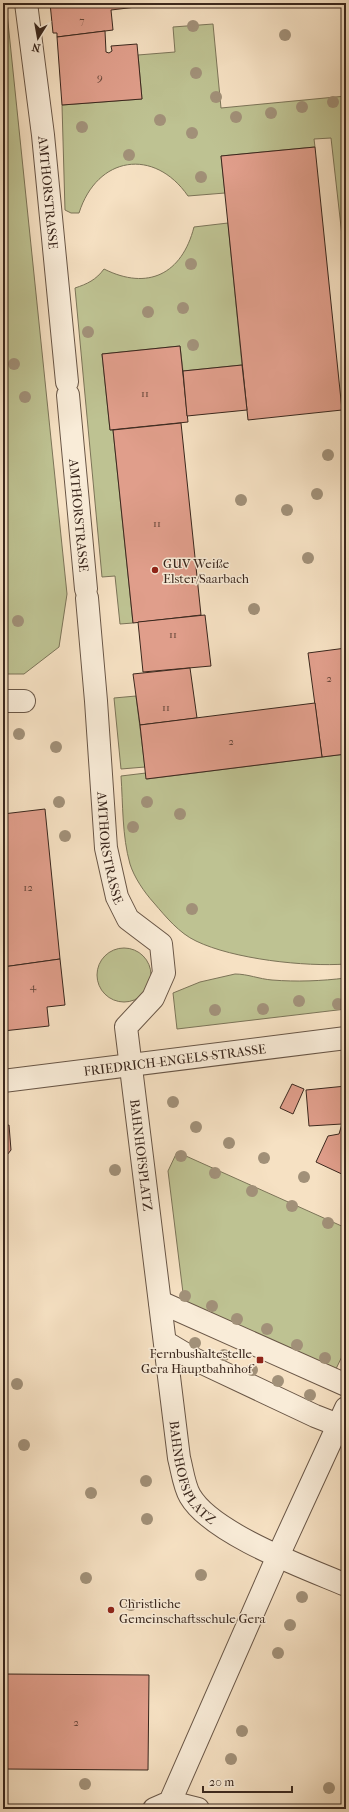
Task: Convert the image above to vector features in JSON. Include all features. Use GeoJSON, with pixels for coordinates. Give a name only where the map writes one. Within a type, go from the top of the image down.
{"type":"FeatureCollection","features":[{"type":"Feature","properties":{"kind":"street","name":"AMTHORSTRASSE"},"geometry":{"type":"LineString","coordinates":[[26,3],[38,93],[67,389],[96,701],[106,848],[117,897],[128,919],[161,944],[164,973],[153,998],[126,1027],[130,1064]]}},
{"type":"Feature","properties":{"kind":"street","name":"FRIEDRICH-ENGELS-STRASSE"},"geometry":{"type":"LineString","coordinates":[[3,1081],[346,1038]]}},
{"type":"Feature","properties":{"kind":"street","name":"BAHNHOFSPLATZ"},"geometry":{"type":"LineString","coordinates":[[130,1064],[179,1458],[190,1496],[207,1516],[259,1547],[346,1585]]}},
{"type":"Feature","properties":{"kind":"street"},"geometry":{"type":"LineString","coordinates":[[160,1302],[346,1385]]}},
{"type":"Feature","properties":{"kind":"street"},"geometry":{"type":"LineString","coordinates":[[165,1342],[199,1361],[315,1416],[342,1416],[162,1805],[198,1809]]}},
{"type":"Feature","properties":{"kind":"green space"},"geometry":{"type":"Polygon","coordinates":[[[3,3],[6,3],[67,594],[59,647],[24,674],[3,674],[3,3]]]}},
{"type":"Feature","properties":{"kind":"green space"},"geometry":{"type":"Polygon","coordinates":[[[213,24],[221,108],[346,96],[346,271],[331,138],[314,139],[315,147],[221,156],[225,193],[188,196],[174,180],[159,170],[143,165],[128,165],[112,170],[99,179],[87,194],[79,213],[71,213],[65,210],[62,105],[142,99],[138,55],[175,52],[173,27],[213,24]]]}},
{"type":"Feature","properties":{"kind":"green space"},"geometry":{"type":"Polygon","coordinates":[[[228,223],[242,365],[183,371],[180,346],[102,354],[110,430],[113,430],[133,623],[120,624],[115,576],[102,577],[75,288],[91,281],[104,269],[120,275],[135,278],[149,278],[161,274],[172,267],[181,256],[194,227],[228,223]]]}},
{"type":"Feature","properties":{"kind":"green space"},"geometry":{"type":"Polygon","coordinates":[[[136,696],[145,767],[121,769],[114,698],[136,696]]]}},
{"type":"Feature","properties":{"kind":"green space"},"geometry":{"type":"Polygon","coordinates":[[[346,754],[346,964],[329,965],[290,963],[229,953],[190,938],[178,929],[150,899],[134,874],[127,853],[123,820],[121,776],[146,773],[147,779],[346,754]]]}},
{"type":"Feature","properties":{"kind":"green space"},"geometry":{"type":"Polygon","coordinates":[[[119,948],[129,948],[139,952],[147,960],[151,970],[151,980],[147,990],[139,998],[129,1002],[119,1002],[109,998],[101,990],[97,980],[97,970],[101,960],[109,952],[119,948]]]}},
{"type":"Feature","properties":{"kind":"green space"},"geometry":{"type":"Polygon","coordinates":[[[235,974],[291,981],[346,978],[346,1009],[177,1029],[173,993],[200,982],[235,974]]]}},
{"type":"Feature","properties":{"kind":"green space"},"geometry":{"type":"Polygon","coordinates":[[[177,1152],[346,1228],[346,1348],[335,1371],[184,1301],[168,1171],[177,1152]]]}},
{"type":"Feature","properties":{"kind":"building"},"geometry":{"type":"Polygon","coordinates":[[[50,3],[153,3],[153,5],[111,10],[113,30],[57,37],[57,33],[53,33],[50,3]]]}},
{"type":"Feature","properties":{"kind":"building"},"geometry":{"type":"Polygon","coordinates":[[[105,31],[106,52],[109,53],[112,51],[111,46],[137,44],[142,99],[62,105],[57,37],[105,31]]]}},
{"type":"Feature","properties":{"kind":"building"},"geometry":{"type":"Polygon","coordinates":[[[315,147],[342,410],[248,420],[221,156],[315,147]]]}},
{"type":"Feature","properties":{"kind":"building"},"geometry":{"type":"Polygon","coordinates":[[[180,346],[188,422],[110,430],[102,354],[180,346]]]}},
{"type":"Feature","properties":{"kind":"building"},"geometry":{"type":"Polygon","coordinates":[[[242,365],[247,410],[187,416],[183,371],[242,365]]]}},
{"type":"Feature","properties":{"kind":"building"},"geometry":{"type":"Polygon","coordinates":[[[181,423],[201,615],[133,623],[113,430],[181,423]]]}},
{"type":"Feature","properties":{"kind":"building"},"geometry":{"type":"Polygon","coordinates":[[[205,615],[211,666],[143,672],[138,622],[205,615]]]}},
{"type":"Feature","properties":{"kind":"building"},"geometry":{"type":"Polygon","coordinates":[[[346,648],[346,754],[322,757],[308,653],[346,648]]]}},
{"type":"Feature","properties":{"kind":"building"},"geometry":{"type":"Polygon","coordinates":[[[190,668],[197,718],[140,725],[133,674],[190,668]]]}},
{"type":"Feature","properties":{"kind":"building"},"geometry":{"type":"Polygon","coordinates":[[[315,703],[322,757],[146,779],[140,725],[315,703]]]}},
{"type":"Feature","properties":{"kind":"building"},"geometry":{"type":"Polygon","coordinates":[[[45,809],[60,959],[3,967],[3,814],[45,809]]]}},
{"type":"Feature","properties":{"kind":"building"},"geometry":{"type":"Polygon","coordinates":[[[60,959],[65,1005],[47,1007],[49,1026],[3,1031],[3,967],[60,959]]]}},
{"type":"Feature","properties":{"kind":"building"},"geometry":{"type":"Polygon","coordinates":[[[292,1084],[304,1089],[293,1114],[280,1108],[292,1084]]]}},
{"type":"Feature","properties":{"kind":"building"},"geometry":{"type":"Polygon","coordinates":[[[346,1086],[346,1176],[316,1162],[328,1136],[339,1134],[342,1124],[309,1126],[306,1090],[346,1086]]]}},
{"type":"Feature","properties":{"kind":"building"},"geometry":{"type":"Polygon","coordinates":[[[9,1125],[11,1150],[3,1160],[3,1126],[9,1125]]]}},
{"type":"Feature","properties":{"kind":"building"},"geometry":{"type":"Polygon","coordinates":[[[3,1674],[149,1675],[148,1770],[3,1769],[3,1674]]]}},
{"type":"Feature","properties":{"kind":"place","name":"GUV Weiße Elster/Saarbach"},"geometry":{"type":"Point","coordinates":[155,570]}},
{"type":"Feature","properties":{"kind":"place","name":"Fernbushaltestelle Gera Hauptbahnhof"},"geometry":{"type":"Point","coordinates":[260,1360]}},
{"type":"Feature","properties":{"kind":"place","name":"Christliche Gemeinschaftsschule Gera"},"geometry":{"type":"Point","coordinates":[111,1610]}}]}
